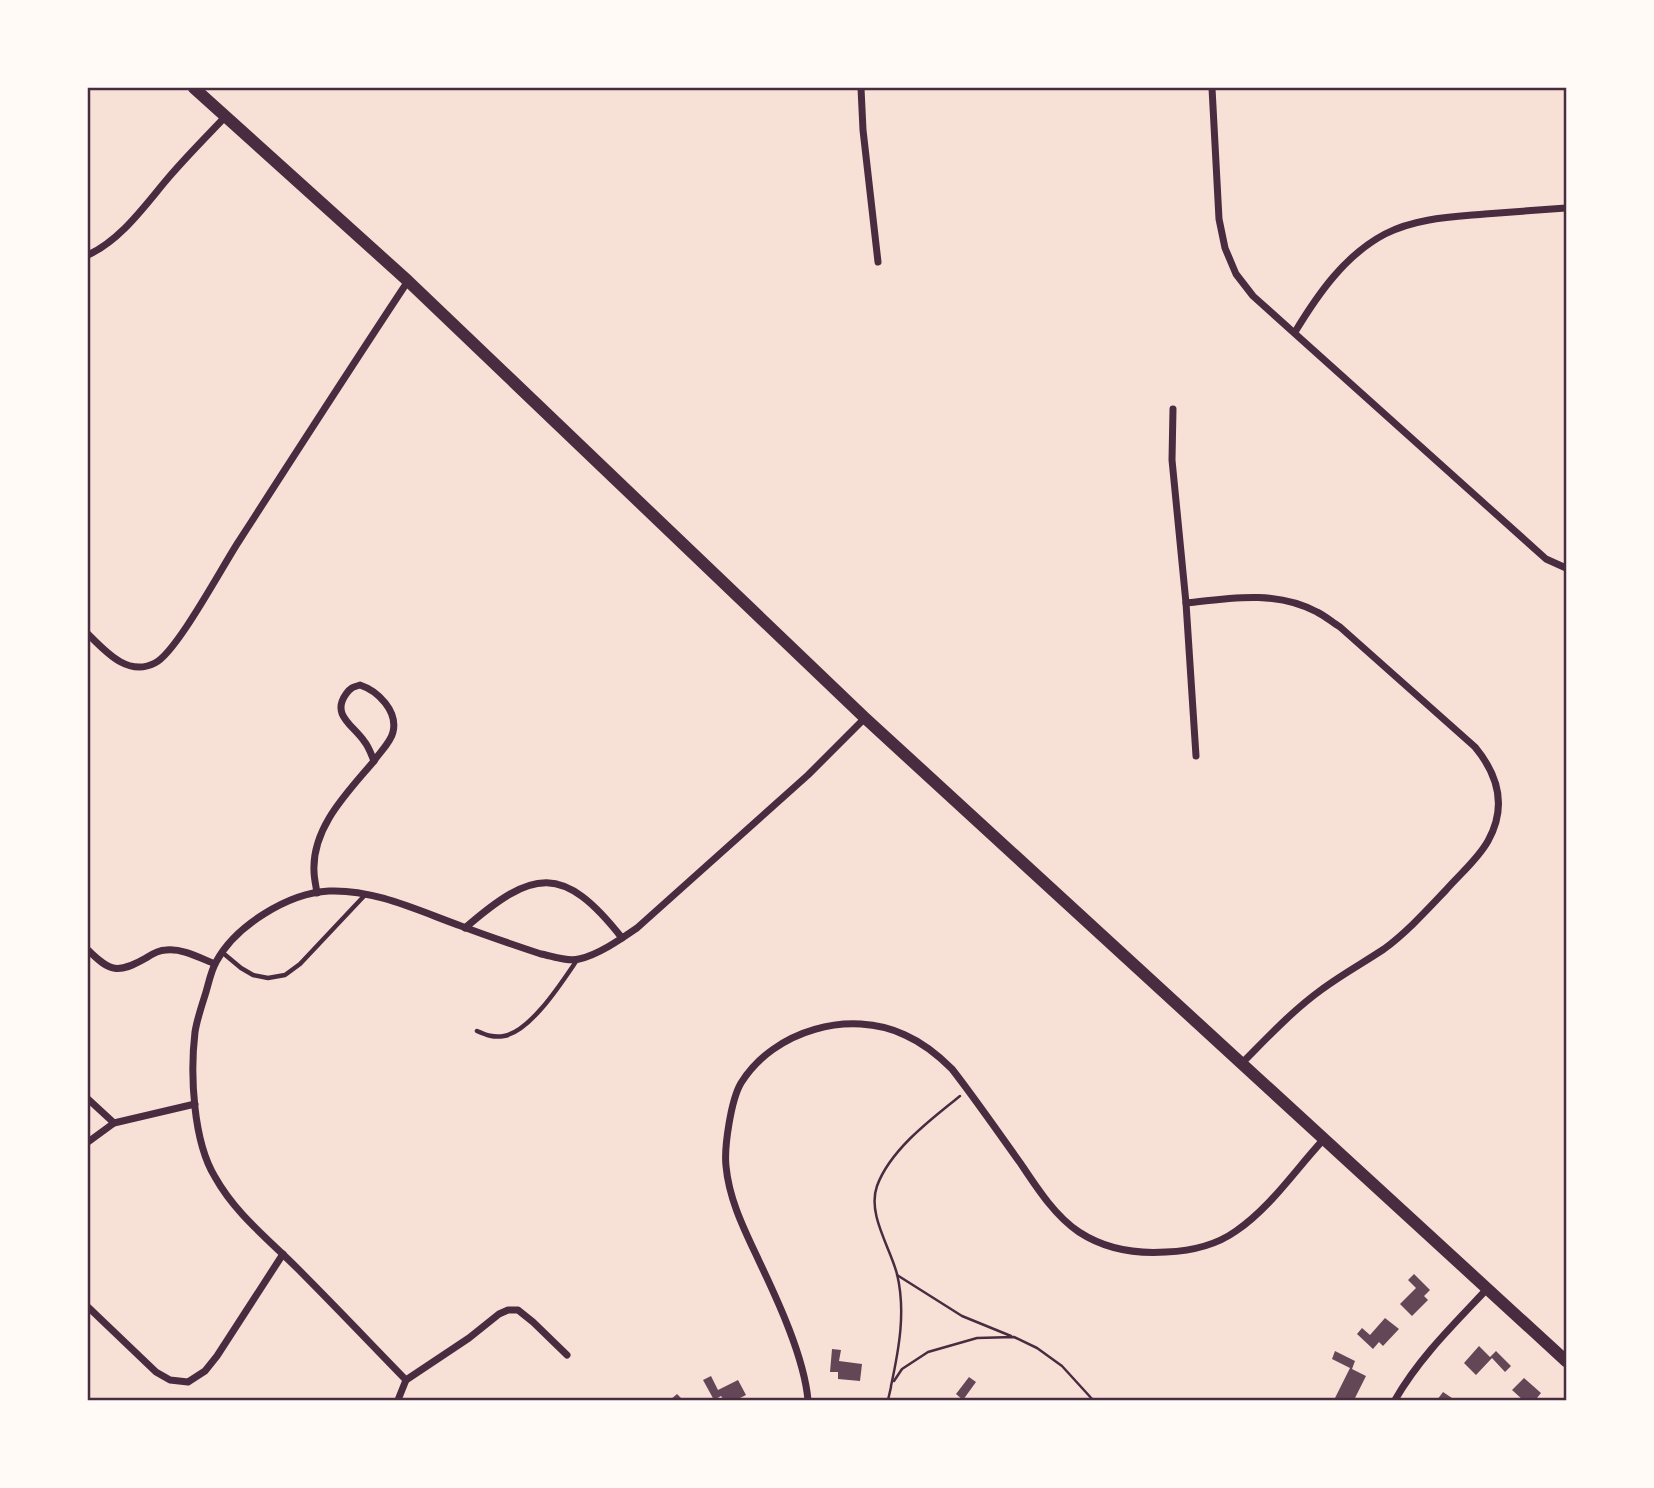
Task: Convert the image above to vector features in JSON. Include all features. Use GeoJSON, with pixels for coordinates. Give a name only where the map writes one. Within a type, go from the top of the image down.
{"type":"FeatureCollection","features":[{"type":"Feature","properties":{"kind":"street"},"geometry":{"type":"LineString","coordinates":[[194,88],[408,281],[865,718],[1487,1289],[1565,1356]]}},
{"type":"Feature","properties":{"kind":"street"},"geometry":{"type":"LineString","coordinates":[[861,88],[863,130],[878,261]]}},
{"type":"Feature","properties":{"kind":"street"},"geometry":{"type":"LineString","coordinates":[[1212,88],[1219,219],[1225,248],[1236,274],[1253,296],[1546,559],[1566,568]]}},
{"type":"Feature","properties":{"kind":"street"},"geometry":{"type":"LineString","coordinates":[[88,256],[125,227],[225,117]]}},
{"type":"Feature","properties":{"kind":"street"},"geometry":{"type":"LineString","coordinates":[[1295,332],[1328,283],[1362,249],[1386,233],[1439,218],[1566,208]]}},
{"type":"Feature","properties":{"kind":"street"},"geometry":{"type":"LineString","coordinates":[[88,635],[117,662],[135,668],[156,663],[170,649],[408,281]]}},
{"type":"Feature","properties":{"kind":"street"},"geometry":{"type":"LineString","coordinates":[[1173,409],[1171,445],[1186,603],[1196,756]]}},
{"type":"Feature","properties":{"kind":"street"},"geometry":{"type":"LineString","coordinates":[[1186,603],[1245,596],[1261,597],[1304,606],[1317,612],[1340,627],[1475,747],[1491,769],[1499,795],[1499,810],[1488,841],[1415,923],[1386,947],[1321,989],[1242,1063]]}},
{"type":"Feature","properties":{"kind":"street"},"geometry":{"type":"LineString","coordinates":[[317,893],[313,872],[319,837],[328,821],[374,761],[393,735],[392,713],[388,706],[368,688],[360,685],[352,687],[341,701],[341,709],[350,727],[365,742],[374,761]]}},
{"type":"Feature","properties":{"kind":"street"},"geometry":{"type":"LineString","coordinates":[[406,1380],[283,1254],[252,1226],[228,1198],[213,1174],[201,1139],[192,1063],[195,1029],[215,964],[222,952],[258,918],[284,904],[330,891],[387,899],[541,954],[578,960],[637,928],[798,783],[865,718]]}},
{"type":"Feature","properties":{"kind":"street"},"geometry":{"type":"LineString","coordinates":[[465,928],[506,895],[523,886],[542,881],[573,890],[609,921],[622,938]]}},
{"type":"Feature","properties":{"kind":"street"},"geometry":{"type":"LineString","coordinates":[[88,950],[102,963],[118,970],[128,968],[154,953],[172,949],[215,964]]}},
{"type":"Feature","properties":{"kind":"street"},"geometry":{"type":"LineString","coordinates":[[808,1401],[799,1361],[786,1324],[741,1221],[731,1193],[726,1167],[731,1117],[740,1085],[754,1067],[786,1042],[821,1027],[857,1023],[890,1029],[918,1041],[947,1064],[1034,1183],[1069,1225],[1092,1240],[1120,1250],[1184,1251],[1218,1242],[1234,1233],[1268,1203],[1324,1139]]}},
{"type":"Feature","properties":{"kind":"street"},"geometry":{"type":"LineString","coordinates":[[88,1099],[114,1123]]}},
{"type":"Feature","properties":{"kind":"street"},"geometry":{"type":"LineString","coordinates":[[88,1142],[114,1123],[195,1104]]}},
{"type":"Feature","properties":{"kind":"street"},"geometry":{"type":"LineString","coordinates":[[88,1307],[156,1372],[170,1380],[188,1382],[205,1371],[217,1356],[283,1254]]}},
{"type":"Feature","properties":{"kind":"street"},"geometry":{"type":"LineString","coordinates":[[1395,1401],[1406,1380],[1429,1351],[1487,1289]]}},
{"type":"Feature","properties":{"kind":"street"},"geometry":{"type":"LineString","coordinates":[[398,1401],[406,1380],[508,1310],[518,1310],[567,1355]]}},
{"type":"Feature","properties":{"kind":"lane"},"geometry":{"type":"LineString","coordinates":[[222,952],[253,975],[268,978],[285,975],[300,964],[365,895]]}},
{"type":"Feature","properties":{"kind":"lane"},"geometry":{"type":"LineString","coordinates":[[477,1031],[497,1037],[517,1031],[544,1006],[578,960]]}},
{"type":"Feature","properties":{"kind":"path"},"geometry":{"type":"LineString","coordinates":[[888,1401],[898,1353],[901,1318],[897,1275],[876,1216],[874,1200],[877,1187],[888,1166],[914,1134],[968,1090]]}},
{"type":"Feature","properties":{"kind":"path"},"geometry":{"type":"LineString","coordinates":[[897,1275],[962,1316],[1037,1348],[1062,1366],[1093,1401]]}},
{"type":"Feature","properties":{"kind":"path"},"geometry":{"type":"LineString","coordinates":[[891,1386],[902,1369],[928,1352],[977,1339],[1014,1337]]}},
{"type":"Feature","properties":{"kind":"building"},"geometry":{"type":"Polygon","coordinates":[[[1414,1274],[1430,1290],[1424,1296],[1428,1300],[1412,1316],[1400,1304],[1416,1288],[1408,1280],[1414,1274]]]}},
{"type":"Feature","properties":{"kind":"building"},"geometry":{"type":"Polygon","coordinates":[[[1385,1318],[1399,1329],[1383,1346],[1379,1342],[1373,1349],[1357,1334],[1362,1328],[1370,1335],[1385,1318]]]}},
{"type":"Feature","properties":{"kind":"building"},"geometry":{"type":"Polygon","coordinates":[[[1479,1346],[1490,1357],[1496,1351],[1511,1366],[1505,1372],[1492,1358],[1476,1375],[1464,1363],[1479,1346]]]}},
{"type":"Feature","properties":{"kind":"building"},"geometry":{"type":"Polygon","coordinates":[[[832,1349],[841,1350],[839,1361],[862,1364],[860,1381],[838,1379],[838,1372],[830,1372],[832,1349]]]}},
{"type":"Feature","properties":{"kind":"building"},"geometry":{"type":"Polygon","coordinates":[[[1335,1351],[1355,1361],[1352,1369],[1366,1376],[1354,1400],[1334,1400],[1350,1368],[1332,1359],[1335,1351]]]}},
{"type":"Feature","properties":{"kind":"building"},"geometry":{"type":"Polygon","coordinates":[[[711,1376],[718,1390],[738,1380],[746,1395],[736,1400],[724,1400],[721,1396],[714,1400],[703,1380],[711,1376]]]}},
{"type":"Feature","properties":{"kind":"building"},"geometry":{"type":"Polygon","coordinates":[[[969,1377],[976,1382],[963,1400],[956,1394],[969,1377]]]}},
{"type":"Feature","properties":{"kind":"building"},"geometry":{"type":"Polygon","coordinates":[[[1524,1378],[1541,1393],[1537,1398],[1540,1400],[1523,1400],[1512,1390],[1524,1378]]]}},
{"type":"Feature","properties":{"kind":"building"},"geometry":{"type":"Polygon","coordinates":[[[1443,1392],[1455,1400],[1437,1400],[1443,1392]]]}},
{"type":"Feature","properties":{"kind":"building"},"geometry":{"type":"Polygon","coordinates":[[[677,1394],[683,1400],[670,1400],[677,1394]]]}}]}
